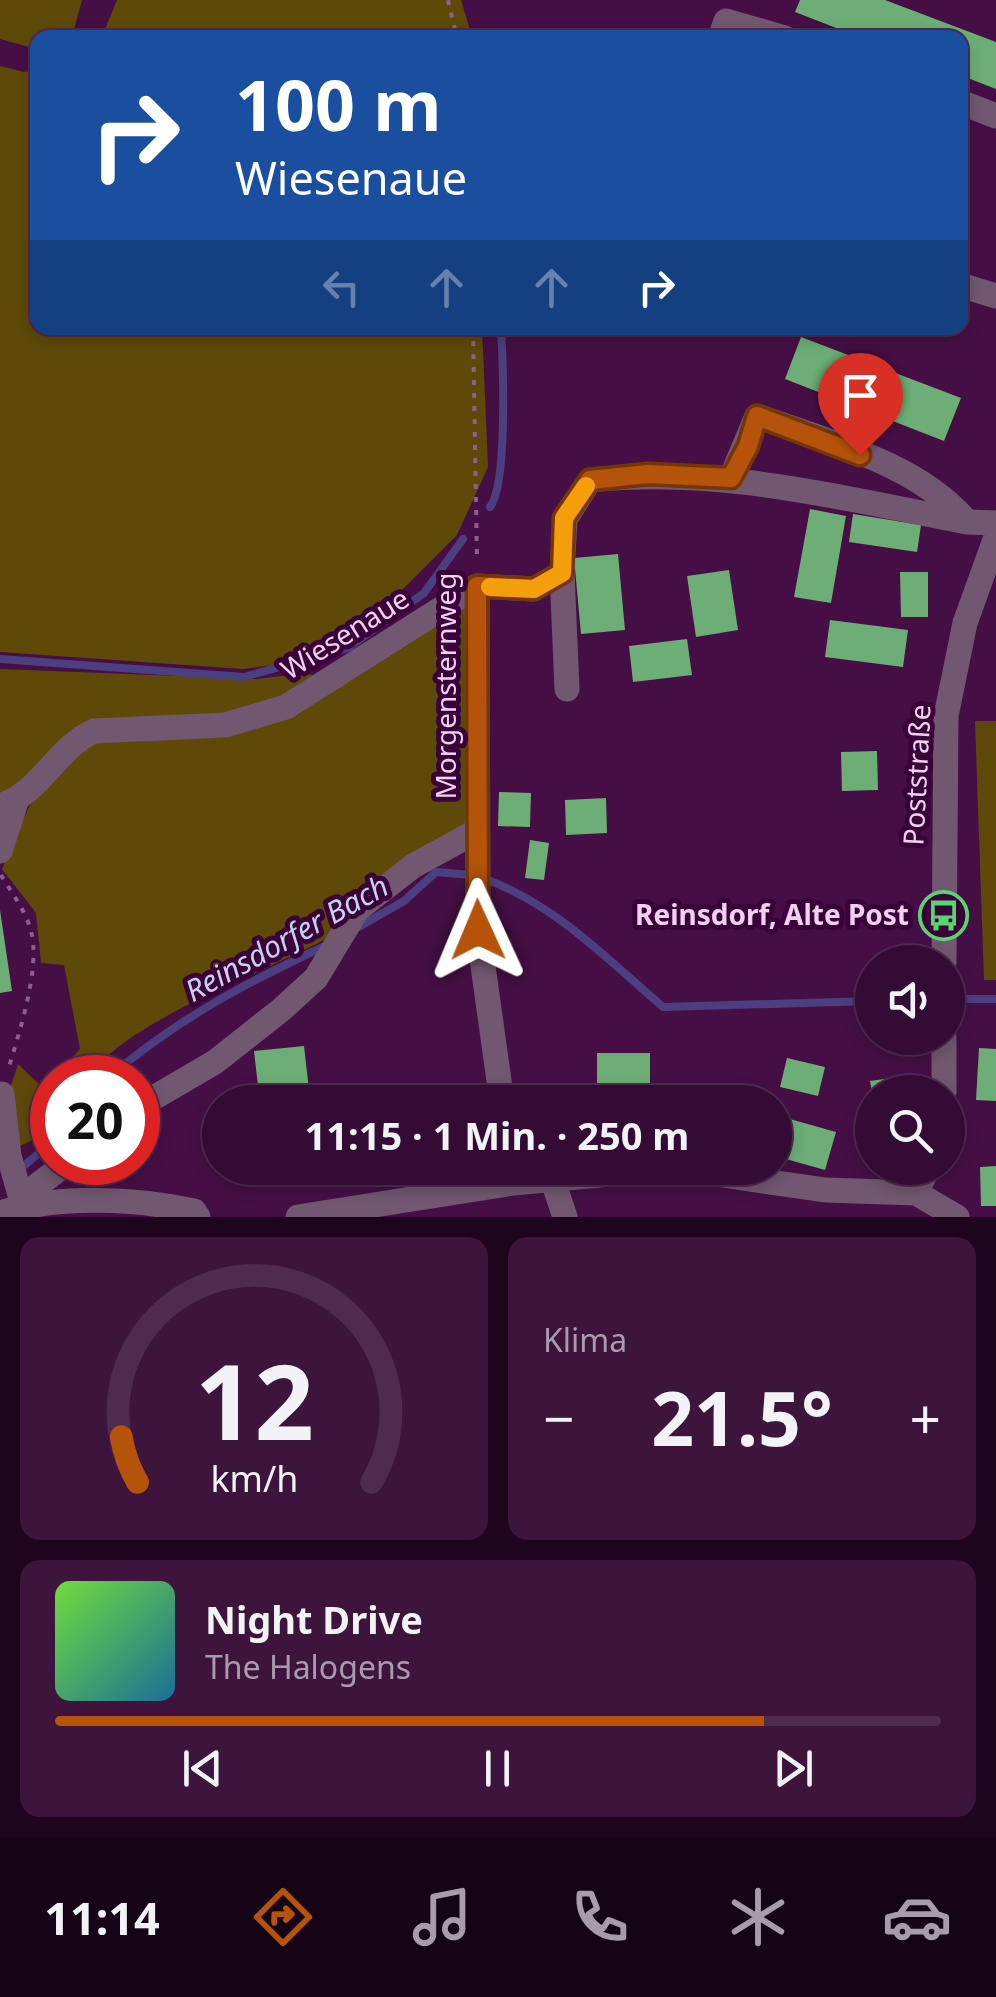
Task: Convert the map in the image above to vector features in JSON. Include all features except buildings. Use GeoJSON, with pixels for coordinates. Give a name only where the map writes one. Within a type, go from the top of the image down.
{"type":"FeatureCollection","features":[{"type":"Feature","properties":{"kind":"street"},"geometry":{"type":"LineString","coordinates":[[727,20],[759,30]]}},
{"type":"Feature","properties":{"kind":"street"},"geometry":{"type":"LineString","coordinates":[[968,105],[996,116]]}},
{"type":"Feature","properties":{"kind":"street"},"geometry":{"type":"LineString","coordinates":[[968,287],[996,296]]}},
{"type":"Feature","properties":{"kind":"street"},"geometry":{"type":"LineString","coordinates":[[731,478],[748,446],[757,416],[893,469],[944,495],[967,522]]}},
{"type":"Feature","properties":{"kind":"street"},"geometry":{"type":"LineString","coordinates":[[567,689],[564,518],[590,480],[648,474],[731,478],[967,522],[996,523]]}},
{"type":"Feature","properties":{"kind":"street","name":"Poststraße"},"geometry":{"type":"LineString","coordinates":[[944,945],[946,716],[965,622],[996,537]]}},
{"type":"Feature","properties":{"kind":"street"},"geometry":{"type":"LineString","coordinates":[[477,586],[534,589],[562,573]]}},
{"type":"Feature","properties":{"kind":"street","name":"Wiesenaue"},"geometry":{"type":"LineString","coordinates":[[9,802],[31,790],[57,756],[94,731],[225,725],[286,707],[477,586]]}},
{"type":"Feature","properties":{"kind":"street","name":"Morgensternweg"},"geometry":{"type":"LineString","coordinates":[[477,586],[478,930],[500,1085]]}},
{"type":"Feature","properties":{"kind":"street"},"geometry":{"type":"LineString","coordinates":[[0,851],[9,802]]}},
{"type":"Feature","properties":{"kind":"street"},"geometry":{"type":"LineString","coordinates":[[160,1094],[228,1052],[316,978],[356,910],[413,866],[475,832]]}},
{"type":"Feature","properties":{"kind":"street"},"geometry":{"type":"LineString","coordinates":[[2,1094],[15,1202]]}},
{"type":"Feature","properties":{"kind":"street"},"geometry":{"type":"LineString","coordinates":[[15,1202],[38,1185]]}},
{"type":"Feature","properties":{"kind":"street"},"geometry":{"type":"LineString","coordinates":[[298,1217],[461,1185]]}},
{"type":"Feature","properties":{"kind":"street"},"geometry":{"type":"LineString","coordinates":[[554,1185],[565,1217]]}},
{"type":"Feature","properties":{"kind":"street"},"geometry":{"type":"LineString","coordinates":[[791,1185],[916,1193],[957,1217]]}},
{"type":"Feature","properties":{"kind":"street"},"geometry":{"type":"LineString","coordinates":[[916,1193],[920,1185]]}},
{"type":"Feature","properties":{"kind":"street"},"geometry":{"type":"LineString","coordinates":[[15,1202],[160,1204],[194,1211],[198,1217]]}},
{"type":"Feature","properties":{"kind":"path"},"geometry":{"type":"LineString","coordinates":[[448,0],[455,30]]}},
{"type":"Feature","properties":{"kind":"path","name":"Morgensternweg"},"geometry":{"type":"LineString","coordinates":[[473,335],[477,586]]}},
{"type":"Feature","properties":{"kind":"path"},"geometry":{"type":"LineString","coordinates":[[0,874],[32,932],[23,1016],[2,1094]]}},
{"type":"Feature","properties":{"kind":"shaded area"},"geometry":{"type":"Polygon","coordinates":[[[0,0],[82,0],[74,30],[30,30],[30,47],[0,39],[0,0]]]}},
{"type":"Feature","properties":{"kind":"shaded area"},"geometry":{"type":"Polygon","coordinates":[[[117,0],[461,0],[470,30],[105,30],[117,0]]]}},
{"type":"Feature","properties":{"kind":"shaded area"},"geometry":{"type":"Polygon","coordinates":[[[0,66],[30,71],[30,335],[482,335],[488,467],[457,535],[389,603],[305,661],[243,669],[0,652],[0,66]]]}},
{"type":"Feature","properties":{"kind":"shaded area"},"geometry":{"type":"Polygon","coordinates":[[[467,605],[467,821],[460,835],[377,904],[326,939],[164,1017],[108,1055],[75,1055],[80,1049],[64,965],[41,963],[36,913],[2,869],[35,793],[93,739],[231,730],[467,605]]]}},
{"type":"Feature","properties":{"kind":"shaded area"},"geometry":{"type":"Polygon","coordinates":[[[0,669],[257,679],[306,673],[315,676],[277,700],[226,716],[127,721],[0,796],[0,669]]]}},
{"type":"Feature","properties":{"kind":"shaded area"},"geometry":{"type":"Polygon","coordinates":[[[975,721],[996,721],[996,980],[984,980],[975,721]]]}},
{"type":"Feature","properties":{"kind":"shaded area"},"geometry":{"type":"Polygon","coordinates":[[[18,1064],[30,1076],[30,1141],[11,1150],[6,1101],[18,1064]]]}},
{"type":"Feature","properties":{"kind":"waterway"},"geometry":{"type":"LineString","coordinates":[[490,507],[496,494],[502,449],[501,335]]}},
{"type":"Feature","properties":{"kind":"waterway"},"geometry":{"type":"LineString","coordinates":[[0,659],[244,677],[348,648],[424,593],[463,539]]}},
{"type":"Feature","properties":{"kind":"waterway","name":"Reinsdorfer Bach"},"geometry":{"type":"LineString","coordinates":[[355,929],[404,901],[436,872],[472,875]]}},
{"type":"Feature","properties":{"kind":"waterway","name":"Reinsdorfer Bach"},"geometry":{"type":"LineString","coordinates":[[485,879],[558,918],[663,1007],[855,1001]]}},
{"type":"Feature","properties":{"kind":"waterway","name":"Reinsdorfer Bach"},"geometry":{"type":"LineString","coordinates":[[137,1055],[212,1004],[325,946]]}},
{"type":"Feature","properties":{"kind":"waterway","name":"Reinsdorfer Bach"},"geometry":{"type":"LineString","coordinates":[[965,999],[996,999]]}},
{"type":"Feature","properties":{"kind":"waterway","name":"Reinsdorfer Bach"},"geometry":{"type":"LineString","coordinates":[[19,1170],[30,1161]]}},
{"type":"Feature","properties":{"kind":"slow traffic"},"geometry":{"type":"LineString","coordinates":[[490,587],[534,589],[562,573],[564,518],[586,486]]}},
{"type":"Feature","properties":{"kind":"place","name":"Reinsdorf, Alte Post"},"geometry":{"type":"Point","coordinates":[944,915]}},
{"type":"Feature","properties":{"kind":"route"},"geometry":{"type":"LineString","coordinates":[[478,930],[477,586],[534,589],[562,573],[564,518],[590,480],[648,474],[731,478],[748,446],[757,416],[860,455]]}}]}
